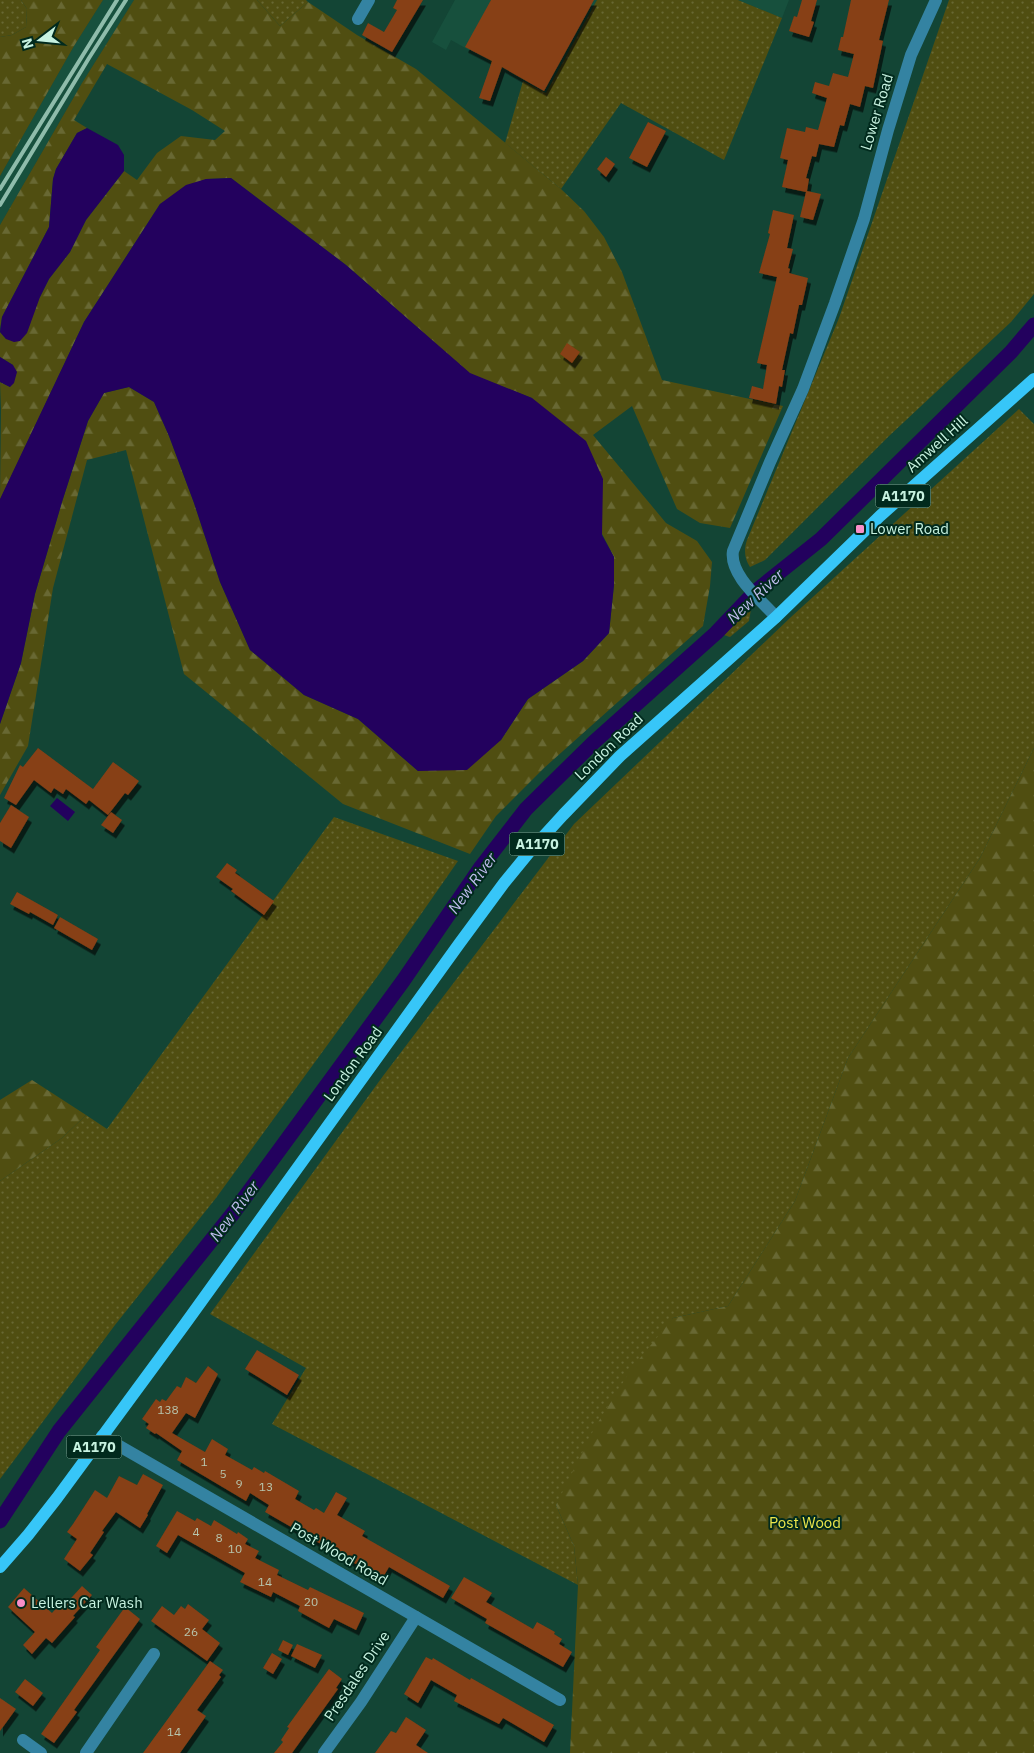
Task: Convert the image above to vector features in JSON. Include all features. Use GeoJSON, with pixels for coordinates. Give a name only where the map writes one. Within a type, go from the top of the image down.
{"type":"FeatureCollection","features":[{"type":"Feature","properties":{"kind":"main road","name":"Amwell Hill"},"geometry":{"type":"LineString","coordinates":[[776,617],[880,516],[1034,379]]}},
{"type":"Feature","properties":{"kind":"main road","name":"London Road"},"geometry":{"type":"LineString","coordinates":[[0,1567],[28,1535],[102,1436],[509,876],[563,815],[620,756],[776,617]]}},
{"type":"Feature","properties":{"kind":"street"},"geometry":{"type":"LineString","coordinates":[[358,19],[369,0]]}},
{"type":"Feature","properties":{"kind":"street","name":"Lower Road"},"geometry":{"type":"LineString","coordinates":[[776,617],[747,586],[734,568],[733,551],[770,462],[803,390],[864,219],[911,55],[936,0]]}},
{"type":"Feature","properties":{"kind":"street","name":"Post Wood Road"},"geometry":{"type":"LineString","coordinates":[[102,1436],[560,1700]]}},
{"type":"Feature","properties":{"kind":"street","name":"Presdales Drive"},"geometry":{"type":"LineString","coordinates":[[324,1753],[362,1702],[416,1617]]}},
{"type":"Feature","properties":{"kind":"street"},"geometry":{"type":"LineString","coordinates":[[86,1753],[154,1654]]}},
{"type":"Feature","properties":{"kind":"street"},"geometry":{"type":"LineString","coordinates":[[23,1740],[41,1753]]}},
{"type":"Feature","properties":{"kind":"shaded area"},"geometry":{"type":"Polygon","coordinates":[[[103,0],[134,0],[82,83],[0,225],[0,176],[74,46],[103,0]]]}},
{"type":"Feature","properties":{"kind":"shaded area"},"geometry":{"type":"Polygon","coordinates":[[[455,0],[597,0],[546,93],[451,40],[446,50],[432,42],[455,0]]]}},
{"type":"Feature","properties":{"kind":"shaded area"},"geometry":{"type":"Polygon","coordinates":[[[738,0],[789,0],[782,18],[738,0]]]}},
{"type":"Feature","properties":{"kind":"shaded area"},"geometry":{"type":"Polygon","coordinates":[[[87,128],[118,145],[124,155],[124,171],[86,220],[70,252],[49,279],[40,297],[27,333],[20,341],[14,342],[6,339],[0,332],[2,317],[49,227],[53,179],[56,169],[77,133],[87,128]]]}},
{"type":"Feature","properties":{"kind":"shaded area"},"geometry":{"type":"Polygon","coordinates":[[[231,178],[346,265],[470,373],[532,398],[586,441],[603,479],[602,535],[614,557],[614,585],[609,633],[583,661],[528,699],[501,740],[467,770],[418,771],[358,719],[304,695],[250,650],[220,582],[194,503],[154,402],[129,387],[104,393],[88,421],[35,594],[21,663],[0,724],[0,499],[84,322],[160,204],[186,185],[206,179],[231,178]]]}},
{"type":"Feature","properties":{"kind":"shaded area"},"geometry":{"type":"Polygon","coordinates":[[[0,357],[13,365],[17,372],[14,383],[10,387],[0,382],[0,357]]]}},
{"type":"Feature","properties":{"kind":"shaded area"},"geometry":{"type":"Polygon","coordinates":[[[57,798],[75,812],[68,821],[50,806],[57,798]]]}},
{"type":"Feature","properties":{"kind":"green space"},"geometry":{"type":"Polygon","coordinates":[[[0,0],[21,0],[27,9],[26,27],[12,35],[0,37],[0,0]]]}},
{"type":"Feature","properties":{"kind":"green space"},"geometry":{"type":"Polygon","coordinates":[[[21,0],[103,0],[74,46],[0,176],[0,37],[12,35],[26,27],[27,9],[21,0]]]}},
{"type":"Feature","properties":{"kind":"green space"},"geometry":{"type":"Polygon","coordinates":[[[134,0],[257,0],[280,26],[308,2],[357,35],[416,69],[561,189],[584,211],[604,237],[622,272],[662,380],[783,406],[730,528],[700,523],[677,509],[632,406],[593,435],[666,523],[697,541],[712,562],[703,626],[544,768],[496,816],[470,854],[343,804],[184,674],[126,450],[87,460],[53,588],[28,746],[0,795],[0,724],[21,663],[35,594],[62,502],[88,421],[104,393],[129,387],[154,402],[194,503],[220,582],[250,650],[304,695],[358,719],[418,771],[501,740],[528,699],[583,661],[609,633],[614,585],[614,557],[532,398],[470,374],[346,265],[231,178],[206,179],[160,204],[84,322],[0,500],[0,382],[10,387],[13,365],[0,357],[0,332],[6,339],[40,297],[49,279],[70,252],[86,220],[124,171],[137,180],[157,153],[181,136],[215,140],[225,131],[192,110],[107,64],[74,120],[87,128],[77,133],[56,169],[53,179],[49,227],[2,317],[0,328],[0,225],[82,83],[134,0]]]}},
{"type":"Feature","properties":{"kind":"green space"},"geometry":{"type":"Polygon","coordinates":[[[257,0],[306,0],[308,2],[280,26],[257,0]]]}},
{"type":"Feature","properties":{"kind":"green space"},"geometry":{"type":"Polygon","coordinates":[[[597,0],[738,0],[782,18],[724,160],[621,103],[561,189],[505,143],[523,81],[546,93],[597,0]]]}},
{"type":"Feature","properties":{"kind":"green space"},"geometry":{"type":"Polygon","coordinates":[[[949,0],[1034,0],[1034,294],[1011,322],[889,436],[765,560],[750,567],[745,554],[747,540],[839,318],[949,0]]]}},
{"type":"Feature","properties":{"kind":"green space"},"geometry":{"type":"Polygon","coordinates":[[[1019,409],[1034,424],[1034,748],[980,858],[848,1058],[795,1201],[728,1306],[673,1318],[556,1505],[574,1546],[578,1585],[272,1424],[306,1368],[210,1314],[383,1076],[574,824],[791,617],[1019,409]]]}},
{"type":"Feature","properties":{"kind":"green space"},"geometry":{"type":"Polygon","coordinates":[[[751,609],[749,621],[730,637],[724,635],[751,609]]]}},
{"type":"Feature","properties":{"kind":"green space","name":"Post Wood"},"geometry":{"type":"Polygon","coordinates":[[[1034,748],[1034,1753],[570,1753],[578,1585],[574,1546],[556,1505],[595,1427],[632,1368],[673,1318],[728,1306],[795,1201],[848,1058],[980,858],[1034,748]]]}},
{"type":"Feature","properties":{"kind":"green space"},"geometry":{"type":"Polygon","coordinates":[[[334,817],[458,861],[382,970],[216,1198],[115,1325],[0,1479],[0,1181],[62,1138],[86,1115],[107,1129],[334,817]]]}},
{"type":"Feature","properties":{"kind":"green space"},"geometry":{"type":"Polygon","coordinates":[[[32,1080],[86,1115],[62,1138],[0,1181],[0,1100],[32,1080]]]}},
{"type":"Feature","properties":{"kind":"building"},"geometry":{"type":"Polygon","coordinates":[[[397,0],[423,0],[392,52],[362,35],[368,23],[384,32],[397,10],[393,8],[397,0]]]}},
{"type":"Feature","properties":{"kind":"building"},"geometry":{"type":"Polygon","coordinates":[[[491,0],[594,0],[544,91],[502,67],[490,101],[479,98],[492,61],[465,47],[491,0]]]}},
{"type":"Feature","properties":{"kind":"building"},"geometry":{"type":"Polygon","coordinates":[[[802,0],[817,0],[811,21],[814,22],[809,37],[789,31],[794,16],[797,17],[802,0]]]}},
{"type":"Feature","properties":{"kind":"building"},"geometry":{"type":"Polygon","coordinates":[[[851,0],[889,0],[879,40],[883,41],[873,88],[865,86],[860,107],[850,104],[844,126],[840,125],[834,147],[819,144],[816,157],[812,156],[806,178],[809,179],[807,191],[821,194],[813,220],[800,217],[806,192],[782,187],[788,160],[780,158],[787,128],[805,132],[806,127],[818,130],[827,98],[812,93],[815,82],[829,86],[833,73],[848,77],[854,54],[838,50],[841,37],[843,37],[851,0]]]}},
{"type":"Feature","properties":{"kind":"building"},"geometry":{"type":"Polygon","coordinates":[[[648,122],[666,131],[647,167],[629,158],[648,122]]]}},
{"type":"Feature","properties":{"kind":"building"},"geometry":{"type":"Polygon","coordinates":[[[606,157],[615,164],[606,177],[597,169],[606,157]]]}},
{"type":"Feature","properties":{"kind":"building"},"geometry":{"type":"Polygon","coordinates":[[[773,210],[794,215],[787,248],[793,249],[788,268],[790,269],[789,273],[808,278],[802,305],[799,305],[793,334],[790,333],[782,370],[785,370],[782,387],[779,386],[776,404],[749,398],[752,386],[763,389],[767,365],[757,363],[777,277],[759,273],[770,234],[768,233],[773,210]]]}},
{"type":"Feature","properties":{"kind":"building"},"geometry":{"type":"Polygon","coordinates":[[[567,343],[580,352],[572,363],[560,354],[567,343]]]}},
{"type":"Feature","properties":{"kind":"building"},"geometry":{"type":"Polygon","coordinates":[[[38,748],[93,789],[113,762],[139,781],[128,795],[125,793],[108,815],[89,800],[86,804],[66,789],[63,794],[54,788],[51,793],[34,780],[16,805],[4,798],[20,765],[23,767],[38,748]]]}},
{"type":"Feature","properties":{"kind":"building"},"geometry":{"type":"Polygon","coordinates":[[[11,805],[29,817],[11,848],[0,841],[0,823],[11,805]]]}},
{"type":"Feature","properties":{"kind":"building"},"geometry":{"type":"Polygon","coordinates":[[[111,812],[122,820],[113,833],[101,825],[111,812]]]}},
{"type":"Feature","properties":{"kind":"building"},"geometry":{"type":"Polygon","coordinates":[[[227,863],[237,870],[235,873],[274,901],[264,915],[231,891],[233,889],[216,877],[227,863]]]}},
{"type":"Feature","properties":{"kind":"building"},"geometry":{"type":"Polygon","coordinates":[[[17,892],[58,915],[53,925],[30,912],[29,914],[10,904],[17,892]]]}},
{"type":"Feature","properties":{"kind":"building"},"geometry":{"type":"Polygon","coordinates":[[[60,917],[98,939],[92,950],[54,928],[60,917]]]}},
{"type":"Feature","properties":{"kind":"building"},"geometry":{"type":"Polygon","coordinates":[[[257,1350],[299,1375],[287,1395],[245,1369],[257,1350]]]}},
{"type":"Feature","properties":{"kind":"building"},"geometry":{"type":"Polygon","coordinates":[[[208,1366],[218,1374],[195,1418],[186,1413],[172,1433],[205,1452],[212,1439],[228,1449],[225,1455],[252,1470],[254,1467],[264,1473],[265,1471],[299,1491],[295,1499],[314,1510],[316,1508],[324,1513],[336,1492],[347,1498],[337,1515],[365,1531],[362,1536],[450,1586],[443,1598],[389,1567],[382,1579],[265,1512],[269,1505],[250,1493],[246,1501],[177,1460],[182,1451],[146,1428],[149,1424],[142,1419],[156,1399],[160,1402],[162,1399],[166,1401],[177,1386],[181,1388],[186,1377],[196,1383],[208,1366]]]}},
{"type":"Feature","properties":{"kind":"building"},"geometry":{"type":"Polygon","coordinates":[[[143,1474],[163,1485],[140,1528],[116,1512],[102,1531],[104,1532],[90,1553],[93,1555],[80,1571],[64,1559],[77,1539],[67,1532],[95,1490],[107,1498],[119,1476],[137,1485],[143,1474]]]}},
{"type":"Feature","properties":{"kind":"building"},"geometry":{"type":"Polygon","coordinates":[[[177,1511],[195,1521],[197,1518],[211,1526],[214,1520],[237,1534],[238,1532],[248,1539],[245,1544],[259,1551],[255,1558],[279,1570],[277,1575],[308,1590],[310,1587],[364,1613],[356,1630],[334,1619],[329,1628],[298,1611],[300,1606],[273,1592],[271,1597],[240,1582],[245,1573],[178,1535],[167,1553],[156,1546],[177,1511]]]}},
{"type":"Feature","properties":{"kind":"building"},"geometry":{"type":"Polygon","coordinates":[[[464,1577],[492,1593],[486,1602],[533,1629],[537,1622],[555,1632],[554,1634],[562,1639],[559,1644],[572,1652],[563,1667],[485,1623],[487,1619],[451,1598],[464,1577]]]}},
{"type":"Feature","properties":{"kind":"building"},"geometry":{"type":"Polygon","coordinates":[[[82,1586],[92,1595],[52,1643],[46,1638],[32,1654],[23,1645],[35,1632],[8,1607],[24,1588],[52,1613],[60,1604],[63,1607],[82,1586]]]}},
{"type":"Feature","properties":{"kind":"building"},"geometry":{"type":"Polygon","coordinates":[[[188,1604],[209,1620],[202,1629],[220,1643],[207,1661],[151,1621],[162,1606],[174,1615],[181,1606],[185,1609],[188,1604]]]}},
{"type":"Feature","properties":{"kind":"building"},"geometry":{"type":"Polygon","coordinates":[[[125,1607],[140,1619],[74,1710],[77,1712],[54,1743],[41,1734],[100,1650],[96,1647],[125,1607]]]}},
{"type":"Feature","properties":{"kind":"building"},"geometry":{"type":"Polygon","coordinates":[[[283,1640],[293,1645],[288,1655],[278,1650],[283,1640]]]}},
{"type":"Feature","properties":{"kind":"building"},"geometry":{"type":"Polygon","coordinates":[[[297,1644],[322,1655],[315,1668],[291,1656],[297,1644]]]}},
{"type":"Feature","properties":{"kind":"building"},"geometry":{"type":"Polygon","coordinates":[[[272,1653],[282,1659],[273,1674],[263,1668],[272,1653]]]}},
{"type":"Feature","properties":{"kind":"building"},"geometry":{"type":"Polygon","coordinates":[[[426,1657],[432,1660],[433,1658],[470,1680],[471,1678],[554,1725],[544,1742],[503,1718],[499,1724],[454,1701],[457,1695],[431,1680],[418,1703],[404,1694],[426,1657]]]}},
{"type":"Feature","properties":{"kind":"building"},"geometry":{"type":"Polygon","coordinates":[[[210,1661],[223,1670],[219,1675],[221,1677],[197,1710],[206,1716],[180,1753],[143,1753],[210,1661]]]}},
{"type":"Feature","properties":{"kind":"building"},"geometry":{"type":"Polygon","coordinates":[[[329,1669],[342,1679],[336,1688],[338,1689],[292,1753],[274,1753],[283,1742],[281,1740],[289,1728],[287,1727],[329,1669]]]}},
{"type":"Feature","properties":{"kind":"building"},"geometry":{"type":"Polygon","coordinates":[[[25,1679],[43,1693],[33,1706],[15,1692],[25,1679]]]}},
{"type":"Feature","properties":{"kind":"building"},"geometry":{"type":"Polygon","coordinates":[[[0,1698],[16,1709],[0,1731],[0,1698]]]}},
{"type":"Feature","properties":{"kind":"building"},"geometry":{"type":"Polygon","coordinates":[[[406,1717],[426,1730],[416,1745],[428,1753],[375,1753],[391,1731],[396,1733],[406,1717]]]}},
{"type":"Feature","properties":{"kind":"waterway","name":"New River"},"geometry":{"type":"LineString","coordinates":[[0,1521],[59,1431],[234,1212],[403,981],[481,867],[526,809],[594,742],[716,633],[756,591],[821,539],[1011,352],[1034,325]]}},
{"type":"Feature","properties":{"kind":"railway"},"geometry":{"type":"LineString","coordinates":[[0,189],[117,0]]}},
{"type":"Feature","properties":{"kind":"railway"},"geometry":{"type":"LineString","coordinates":[[0,205],[126,0]]}},
{"type":"Feature","properties":{"kind":"place","name":"Lower Road"},"geometry":{"type":"Point","coordinates":[860,529]}},
{"type":"Feature","properties":{"kind":"place","name":"Lellers Car Wash"},"geometry":{"type":"Point","coordinates":[21,1603]}}]}
